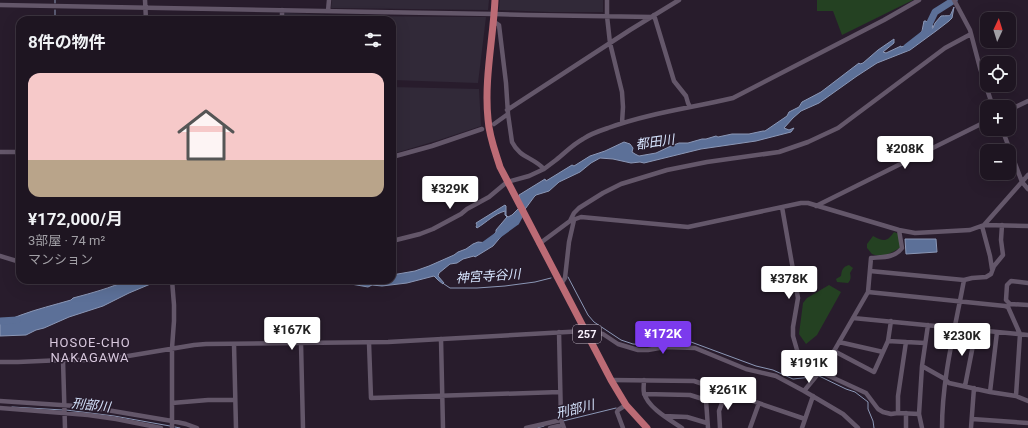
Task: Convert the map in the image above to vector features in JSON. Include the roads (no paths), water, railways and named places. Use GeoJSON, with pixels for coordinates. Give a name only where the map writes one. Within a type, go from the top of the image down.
{"type":"FeatureCollection","features":[{"type":"Feature","properties":{"kind":"highway","name":"257"},"geometry":{"type":"LineString","coordinates":[[495,0],[487,92],[488,120],[491,139],[500,167],[585,331],[626,405],[647,428]]}},
{"type":"Feature","properties":{"kind":"street"},"geometry":{"type":"LineString","coordinates":[[145,0],[146,16]]}},
{"type":"Feature","properties":{"kind":"street"},"geometry":{"type":"LineString","coordinates":[[328,0],[328,11]]}},
{"type":"Feature","properties":{"kind":"street"},"geometry":{"type":"LineString","coordinates":[[608,0],[607,16],[610,43],[622,92],[622,123]]}},
{"type":"Feature","properties":{"kind":"street"},"geometry":{"type":"LineString","coordinates":[[494,124],[507,112],[610,43],[679,0]]}},
{"type":"Feature","properties":{"kind":"street"},"geometry":{"type":"LineString","coordinates":[[396,240],[420,234],[445,223],[508,184],[544,169],[569,148],[582,139],[597,132],[651,115],[733,98],[884,20],[919,0]]}},
{"type":"Feature","properties":{"kind":"street"},"geometry":{"type":"LineString","coordinates":[[954,0],[970,32],[980,68],[991,100]]}},
{"type":"Feature","properties":{"kind":"street"},"geometry":{"type":"LineString","coordinates":[[0,5],[328,11],[494,17],[653,16]]}},
{"type":"Feature","properties":{"kind":"street"},"geometry":{"type":"LineString","coordinates":[[282,10],[282,16]]}},
{"type":"Feature","properties":{"kind":"street"},"geometry":{"type":"LineString","coordinates":[[653,16],[674,81],[686,96],[690,106]]}},
{"type":"Feature","properties":{"kind":"street"},"geometry":{"type":"LineString","coordinates":[[494,17],[499,25],[506,83],[507,112],[512,142],[518,151],[539,164],[544,169]]}},
{"type":"Feature","properties":{"kind":"street"},"geometry":{"type":"LineString","coordinates":[[561,284],[565,278],[574,213],[579,208],[603,193],[621,184],[667,170],[707,162],[779,152],[808,142],[838,128],[945,48],[970,32]]}},
{"type":"Feature","properties":{"kind":"street"},"geometry":{"type":"LineString","coordinates":[[1016,107],[1028,101]]}},
{"type":"Feature","properties":{"kind":"street"},"geometry":{"type":"LineString","coordinates":[[816,206],[980,124]]}},
{"type":"Feature","properties":{"kind":"street"},"geometry":{"type":"LineString","coordinates":[[396,155],[432,146],[482,129]]}},
{"type":"Feature","properties":{"kind":"street"},"geometry":{"type":"LineString","coordinates":[[1005,136],[1022,182],[1028,188]]}},
{"type":"Feature","properties":{"kind":"street"},"geometry":{"type":"LineString","coordinates":[[0,152],[16,152]]}},
{"type":"Feature","properties":{"kind":"street"},"geometry":{"type":"LineString","coordinates":[[983,225],[1028,175]]}},
{"type":"Feature","properties":{"kind":"street"},"geometry":{"type":"LineString","coordinates":[[540,244],[572,221],[582,217],[688,227],[808,203],[899,230],[915,233],[970,230],[983,225],[1028,226]]}},
{"type":"Feature","properties":{"kind":"street"},"geometry":{"type":"LineString","coordinates":[[782,207],[798,298],[793,327],[796,350],[802,359],[812,368],[866,393],[878,409],[883,412],[891,414],[919,414]]}},
{"type":"Feature","properties":{"kind":"street"},"geometry":{"type":"LineString","coordinates":[[983,225],[992,270]]}},
{"type":"Feature","properties":{"kind":"street"},"geometry":{"type":"LineString","coordinates":[[870,271],[964,280],[986,277],[991,274],[994,266],[1003,255],[1001,240],[1002,225]]}},
{"type":"Feature","properties":{"kind":"street"},"geometry":{"type":"LineString","coordinates":[[804,391],[814,380],[834,351],[868,292],[872,258],[893,255],[902,248],[899,230]]}},
{"type":"Feature","properties":{"kind":"street"},"geometry":{"type":"LineString","coordinates":[[0,256],[16,261]]}},
{"type":"Feature","properties":{"kind":"street"},"geometry":{"type":"LineString","coordinates":[[942,428],[948,360],[964,280]]}},
{"type":"Feature","properties":{"kind":"street"},"geometry":{"type":"LineString","coordinates":[[1028,283],[1011,281],[1007,285],[1006,300],[1010,304],[1028,305]]}},
{"type":"Feature","properties":{"kind":"street"},"geometry":{"type":"LineString","coordinates":[[172,284],[174,305],[172,348],[172,428]]}},
{"type":"Feature","properties":{"kind":"street"},"geometry":{"type":"LineString","coordinates":[[868,292],[1008,307],[1020,334],[1016,396]]}},
{"type":"Feature","properties":{"kind":"street"},"geometry":{"type":"LineString","coordinates":[[853,318],[1028,335]]}},
{"type":"Feature","properties":{"kind":"street"},"geometry":{"type":"LineString","coordinates":[[834,351],[874,372],[888,341],[891,321]]}},
{"type":"Feature","properties":{"kind":"street"},"geometry":{"type":"LineString","coordinates":[[922,428],[919,414],[922,366],[928,325]]}},
{"type":"Feature","properties":{"kind":"street"},"geometry":{"type":"LineString","coordinates":[[965,386],[976,330]]}},
{"type":"Feature","properties":{"kind":"street"},"geometry":{"type":"LineString","coordinates":[[0,362],[94,360],[194,345],[369,343],[585,331],[603,334],[618,344],[638,350],[665,347],[694,348],[746,369],[776,376],[843,414],[858,428]]}},
{"type":"Feature","properties":{"kind":"street"},"geometry":{"type":"LineString","coordinates":[[559,332],[562,423]]}},
{"type":"Feature","properties":{"kind":"street"},"geometry":{"type":"LineString","coordinates":[[990,392],[997,332]]}},
{"type":"Feature","properties":{"kind":"street"},"geometry":{"type":"LineString","coordinates":[[441,339],[443,428]]}},
{"type":"Feature","properties":{"kind":"street"},"geometry":{"type":"LineString","coordinates":[[888,341],[925,343]]}},
{"type":"Feature","properties":{"kind":"street"},"geometry":{"type":"LineString","coordinates":[[839,342],[883,352]]}},
{"type":"Feature","properties":{"kind":"street"},"geometry":{"type":"LineString","coordinates":[[898,413],[898,396],[906,342]]}},
{"type":"Feature","properties":{"kind":"street"},"geometry":{"type":"LineString","coordinates":[[301,343],[303,428]]}},
{"type":"Feature","properties":{"kind":"street"},"geometry":{"type":"LineString","coordinates":[[369,343],[371,398],[560,392]]}},
{"type":"Feature","properties":{"kind":"street"},"geometry":{"type":"LineString","coordinates":[[234,344],[236,428]]}},
{"type":"Feature","properties":{"kind":"street"},"geometry":{"type":"LineString","coordinates":[[63,360],[65,428]]}},
{"type":"Feature","properties":{"kind":"street"},"geometry":{"type":"LineString","coordinates":[[922,366],[946,379],[949,383],[1016,396],[1028,401]]}},
{"type":"Feature","properties":{"kind":"street"},"geometry":{"type":"LineString","coordinates":[[612,380],[694,381],[805,419]]}},
{"type":"Feature","properties":{"kind":"street"},"geometry":{"type":"LineString","coordinates":[[644,380],[644,394],[648,402],[664,416],[682,428]]}},
{"type":"Feature","properties":{"kind":"street"},"geometry":{"type":"LineString","coordinates":[[971,428],[974,388]]}},
{"type":"Feature","properties":{"kind":"street"},"geometry":{"type":"LineString","coordinates":[[720,428],[719,411],[726,392]]}},
{"type":"Feature","properties":{"kind":"street"},"geometry":{"type":"LineString","coordinates":[[644,394],[690,395],[706,400],[708,426],[686,417],[664,416]]}},
{"type":"Feature","properties":{"kind":"street"},"geometry":{"type":"LineString","coordinates":[[802,428],[812,396]]}},
{"type":"Feature","properties":{"kind":"street"},"geometry":{"type":"LineString","coordinates":[[172,402],[235,400]]}},
{"type":"Feature","properties":{"kind":"street"},"geometry":{"type":"LineString","coordinates":[[0,401],[95,408],[172,421],[197,428]]}},
{"type":"Feature","properties":{"kind":"street"},"geometry":{"type":"LineString","coordinates":[[750,428],[759,403]]}},
{"type":"Feature","properties":{"kind":"street"},"geometry":{"type":"LineString","coordinates":[[623,428],[617,412],[626,405]]}},
{"type":"Feature","properties":{"kind":"street"},"geometry":{"type":"LineString","coordinates":[[0,408],[65,413],[161,428]]}},
{"type":"Feature","properties":{"kind":"street"},"geometry":{"type":"LineString","coordinates":[[906,413],[906,428]]}},
{"type":"Feature","properties":{"kind":"street"},"geometry":{"type":"LineString","coordinates":[[972,419],[1028,423]]}},
{"type":"Feature","properties":{"kind":"street"},"geometry":{"type":"LineString","coordinates":[[526,428],[562,423]]}},
{"type":"Feature","properties":{"kind":"street"},"geometry":{"type":"LineString","coordinates":[[550,428],[562,423]]}},
{"type":"Feature","properties":{"kind":"water"},"geometry":{"type":"Polygon","coordinates":[[[954,7],[952,18],[949,21],[910,50],[877,63],[819,103],[801,111],[784,128],[789,130],[794,128],[791,132],[756,141],[701,149],[644,163],[631,163],[600,158],[580,172],[559,182],[549,191],[536,195],[520,216],[493,246],[475,257],[463,259],[457,263],[450,264],[439,273],[438,276],[444,283],[443,284],[434,276],[407,283],[382,286],[372,285],[368,287],[351,284],[396,284],[396,274],[415,271],[429,266],[478,242],[488,243],[496,230],[507,217],[505,215],[505,211],[494,216],[477,228],[476,223],[505,205],[506,215],[508,217],[512,215],[519,208],[519,195],[572,165],[574,166],[590,156],[624,142],[630,144],[633,148],[632,152],[639,156],[656,153],[679,143],[688,143],[716,136],[749,134],[765,131],[787,116],[789,112],[799,107],[802,102],[821,92],[859,63],[863,63],[894,39],[894,43],[883,52],[886,53],[901,46],[908,45],[919,39],[917,38],[922,31],[924,21],[927,22],[925,29],[933,25],[933,28],[941,16],[949,16],[954,7]]]}},
{"type":"Feature","properties":{"kind":"water"},"geometry":{"type":"Polygon","coordinates":[[[905,239],[936,239],[937,252],[906,254],[905,239]]]}},
{"type":"Feature","properties":{"kind":"water"},"geometry":{"type":"Polygon","coordinates":[[[118,284],[150,284],[103,306],[69,317],[26,335],[0,336],[0,323],[71,300],[73,298],[118,284]]]}},
{"type":"Feature","properties":{"kind":"waterway","name":"都田川"},"geometry":{"type":"LineString","coordinates":[[907,47],[925,33],[935,12],[954,0]]}},
{"type":"Feature","properties":{"kind":"waterway"},"geometry":{"type":"LineString","coordinates":[[55,10],[55,16]]}},
{"type":"Feature","properties":{"kind":"waterway","name":"都田川"},"geometry":{"type":"LineString","coordinates":[[480,248],[516,222],[522,211]]}},
{"type":"Feature","properties":{"kind":"waterway","name":"神宮寺谷川"},"geometry":{"type":"LineString","coordinates":[[568,277],[588,315],[594,322],[621,340],[633,344],[646,345],[670,341],[691,342],[756,366],[773,370],[793,379],[812,377]]}},
{"type":"Feature","properties":{"kind":"waterway","name":"神宮寺谷川"},"geometry":{"type":"LineString","coordinates":[[444,284],[450,288],[477,288],[535,282],[551,278]]}},
{"type":"Feature","properties":{"kind":"waterway","name":"都田川"},"geometry":{"type":"LineString","coordinates":[[0,321],[17,320]]}},
{"type":"Feature","properties":{"kind":"waterway","name":"神宮寺谷川"},"geometry":{"type":"LineString","coordinates":[[819,376],[855,392],[868,402],[868,409],[874,428]]}},
{"type":"Feature","properties":{"kind":"waterway","name":"刑部川"},"geometry":{"type":"LineString","coordinates":[[12,407],[63,410]]}},
{"type":"Feature","properties":{"kind":"waterway","name":"刑部川"},"geometry":{"type":"LineString","coordinates":[[563,421],[616,408]]}},
{"type":"Feature","properties":{"kind":"waterway","name":"刑部川"},"geometry":{"type":"LineString","coordinates":[[66,410],[114,416],[170,426]]}},
{"type":"Feature","properties":{"kind":"waterway","name":"刑部川"},"geometry":{"type":"LineString","coordinates":[[537,428],[544,426]]}},
{"type":"Feature","properties":{"kind":"waterway","name":"刑部川"},"geometry":{"type":"LineString","coordinates":[[175,427],[180,428]]}},
{"type":"Feature","properties":{"kind":"district","name":"HOSOE-CHO NAKAGAWA"},"geometry":{"type":"Point","coordinates":[90,350]}}]}
